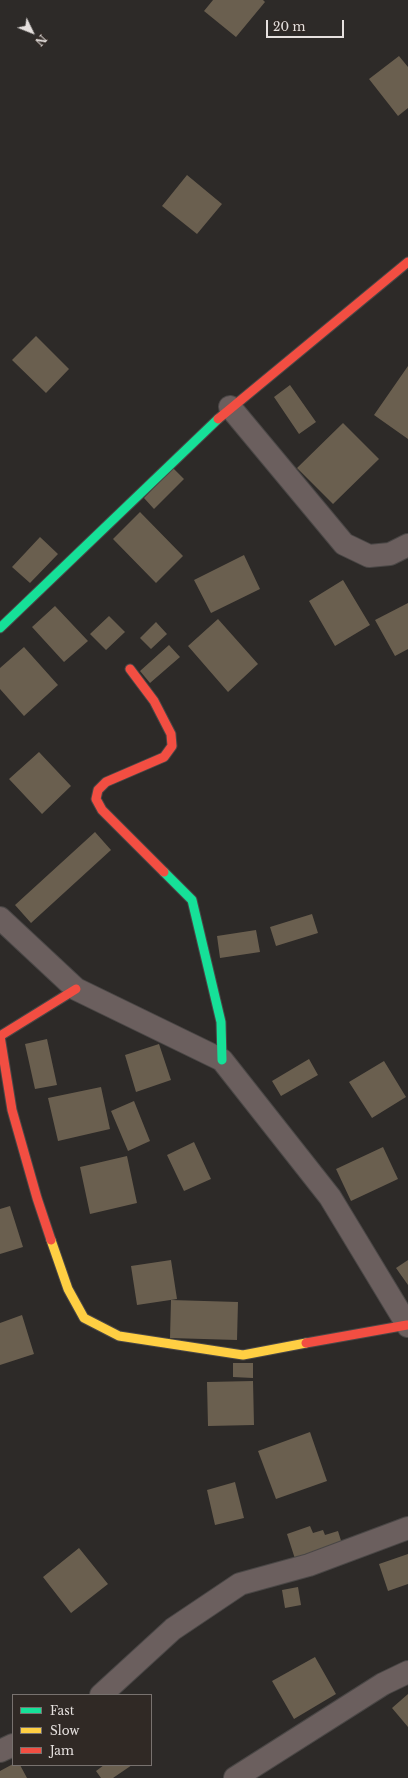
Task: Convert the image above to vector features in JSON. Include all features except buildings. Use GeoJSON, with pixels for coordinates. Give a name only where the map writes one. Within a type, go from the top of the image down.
{"type":"FeatureCollection","features":[{"type":"Feature","properties":{"kind":"street"},"geometry":{"type":"LineString","coordinates":[[0,628],[107,528],[230,407],[302,351],[408,262]]}},
{"type":"Feature","properties":{"kind":"street"},"geometry":{"type":"LineString","coordinates":[[230,407],[344,544],[369,556],[390,554],[408,545]]}},
{"type":"Feature","properties":{"kind":"street"},"geometry":{"type":"LineString","coordinates":[[130,668],[154,701],[168,727],[171,734],[172,746],[164,757],[106,782],[98,790],[96,799],[102,810],[192,900],[221,1022],[222,1060]]}},
{"type":"Feature","properties":{"kind":"street"},"geometry":{"type":"LineString","coordinates":[[0,918],[76,989],[222,1060],[330,1197],[407,1325],[243,1355],[119,1336],[84,1318],[68,1289],[38,1198],[12,1110],[0,1036],[76,989]]}},
{"type":"Feature","properties":{"kind":"street"},"geometry":{"type":"LineString","coordinates":[[102,1694],[173,1629],[240,1584],[309,1565],[408,1528]]}},
{"type":"Feature","properties":{"kind":"street"},"geometry":{"type":"LineString","coordinates":[[235,1778],[382,1684],[408,1672]]}},
{"type":"Feature","properties":{"kind":"traffic: fast"},"geometry":{"type":"LineString","coordinates":[[0,628],[218,419]]}},
{"type":"Feature","properties":{"kind":"traffic: fast"},"geometry":{"type":"LineString","coordinates":[[164,872],[192,900],[221,1022],[222,1060]]}},
{"type":"Feature","properties":{"kind":"traffic: slow"},"geometry":{"type":"LineString","coordinates":[[51,1240],[68,1289],[84,1318],[119,1336],[243,1355],[306,1343]]}},
{"type":"Feature","properties":{"kind":"traffic: jam"},"geometry":{"type":"LineString","coordinates":[[218,419],[408,262]]}},
{"type":"Feature","properties":{"kind":"traffic: jam"},"geometry":{"type":"LineString","coordinates":[[130,669],[154,701],[171,734],[172,746],[164,757],[106,782],[98,790],[96,799],[102,810],[164,872]]}},
{"type":"Feature","properties":{"kind":"traffic: jam"},"geometry":{"type":"LineString","coordinates":[[51,1240],[37,1198],[12,1110],[0,1036],[76,989]]}},
{"type":"Feature","properties":{"kind":"traffic: jam"},"geometry":{"type":"LineString","coordinates":[[306,1343],[407,1325]]}}]}
